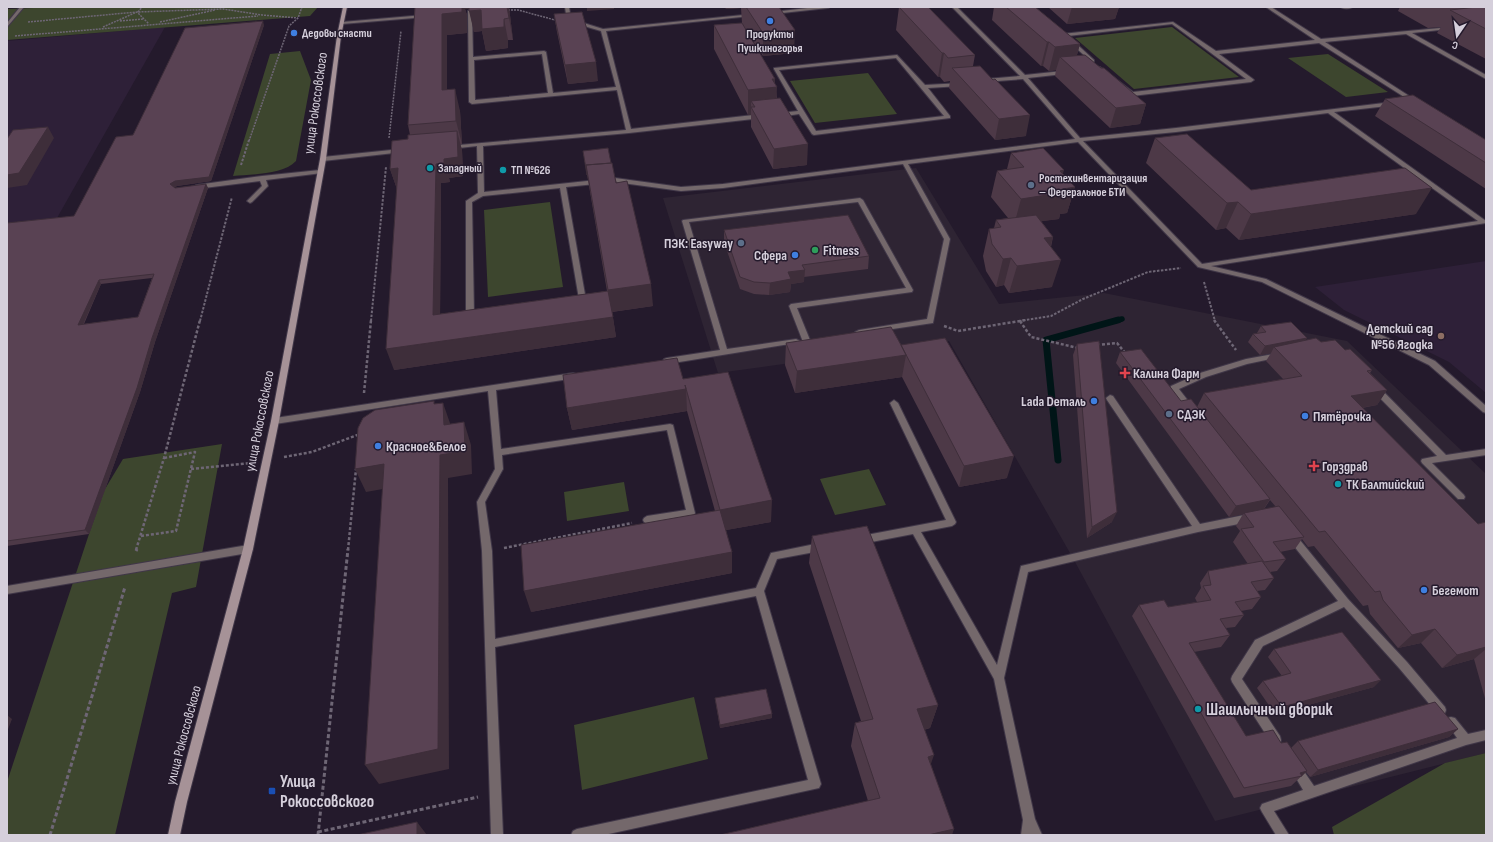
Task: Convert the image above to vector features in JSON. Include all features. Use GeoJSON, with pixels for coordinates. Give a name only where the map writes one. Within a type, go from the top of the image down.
{"type":"FeatureCollection","features":[{"type":"Feature","properties":{"kind":"main road","name":"улица Рокоссовского"},"geometry":{"type":"LineString","coordinates":[[174,835],[183,795],[248,549],[275,421],[323,159],[345,7]]}},
{"type":"Feature","properties":{"kind":"lane"},"geometry":{"type":"LineString","coordinates":[[8,25],[22,7]]}},
{"type":"Feature","properties":{"kind":"lane"},"geometry":{"type":"LineString","coordinates":[[567,7],[569,20],[603,30],[757,14]]}},
{"type":"Feature","properties":{"kind":"lane"},"geometry":{"type":"LineString","coordinates":[[769,7],[772,13]]}},
{"type":"Feature","properties":{"kind":"lane"},"geometry":{"type":"LineString","coordinates":[[765,13],[828,7]]}},
{"type":"Feature","properties":{"kind":"lane"},"geometry":{"type":"LineString","coordinates":[[954,7],[1024,77],[1079,140],[1200,266],[1264,280],[1432,363],[1486,410]]}},
{"type":"Feature","properties":{"kind":"lane"},"geometry":{"type":"LineString","coordinates":[[1268,7],[1421,105]]}},
{"type":"Feature","properties":{"kind":"lane"},"geometry":{"type":"LineString","coordinates":[[1342,7],[1351,7]]}},
{"type":"Feature","properties":{"kind":"lane"},"geometry":{"type":"LineString","coordinates":[[463,12],[472,10],[472,102],[619,88]]}},
{"type":"Feature","properties":{"kind":"lane"},"geometry":{"type":"LineString","coordinates":[[342,23],[432,15]]}},
{"type":"Feature","properties":{"kind":"lane"},"geometry":{"type":"LineString","coordinates":[[1173,23],[1215,53],[1251,80],[1132,94],[1100,68],[1064,35],[1173,23]]}},
{"type":"Feature","properties":{"kind":"lane"},"geometry":{"type":"LineString","coordinates":[[1215,53],[1452,28]]}},
{"type":"Feature","properties":{"kind":"lane"},"geometry":{"type":"LineString","coordinates":[[603,30],[629,130]]}},
{"type":"Feature","properties":{"kind":"lane"},"geometry":{"type":"LineString","coordinates":[[1406,32],[1486,77]]}},
{"type":"Feature","properties":{"kind":"lane"},"geometry":{"type":"LineString","coordinates":[[471,59],[544,52],[551,95]]}},
{"type":"Feature","properties":{"kind":"lane"},"geometry":{"type":"LineString","coordinates":[[897,56],[924,87],[948,118],[814,133],[776,69],[897,56]]}},
{"type":"Feature","properties":{"kind":"lane"},"geometry":{"type":"LineString","coordinates":[[978,82],[1100,68]]}},
{"type":"Feature","properties":{"kind":"lane"},"geometry":{"type":"LineString","coordinates":[[1478,72],[1486,71]]}},
{"type":"Feature","properties":{"kind":"lane"},"geometry":{"type":"LineString","coordinates":[[924,87],[970,83]]}},
{"type":"Feature","properties":{"kind":"lane"},"geometry":{"type":"LineString","coordinates":[[485,314],[470,316],[469,201],[481,194],[615,180],[682,189],[723,186],[1079,140],[1176,130],[1414,101]]}},
{"type":"Feature","properties":{"kind":"lane"},"geometry":{"type":"LineString","coordinates":[[441,148],[801,112]]}},
{"type":"Feature","properties":{"kind":"lane"},"geometry":{"type":"LineString","coordinates":[[1329,112],[1485,222]]}},
{"type":"Feature","properties":{"kind":"lane"},"geometry":{"type":"LineString","coordinates":[[1176,130],[1182,136]]}},
{"type":"Feature","properties":{"kind":"lane"},"geometry":{"type":"LineString","coordinates":[[480,144],[481,194]]}},
{"type":"Feature","properties":{"kind":"lane"},"geometry":{"type":"LineString","coordinates":[[323,159],[410,150]]}},
{"type":"Feature","properties":{"kind":"lane"},"geometry":{"type":"LineString","coordinates":[[853,333],[930,321],[947,239],[905,163]]}},
{"type":"Feature","properties":{"kind":"lane"},"geometry":{"type":"LineString","coordinates":[[190,187],[320,172]]}},
{"type":"Feature","properties":{"kind":"lane"},"geometry":{"type":"LineString","coordinates":[[1412,177],[1420,176]]}},
{"type":"Feature","properties":{"kind":"lane"},"geometry":{"type":"LineString","coordinates":[[250,201],[265,186],[262,178]]}},
{"type":"Feature","properties":{"kind":"lane"},"geometry":{"type":"LineString","coordinates":[[563,186],[583,300],[575,302]]}},
{"type":"Feature","properties":{"kind":"lane"},"geometry":{"type":"LineString","coordinates":[[662,362],[810,339],[793,306],[910,290],[860,200],[685,222],[724,352]]}},
{"type":"Feature","properties":{"kind":"lane"},"geometry":{"type":"LineString","coordinates":[[1200,266],[1485,222]]}},
{"type":"Feature","properties":{"kind":"lane"},"geometry":{"type":"LineString","coordinates":[[1194,413],[1174,388],[1203,375],[1246,362],[1283,354]]}},
{"type":"Feature","properties":{"kind":"lane"},"geometry":{"type":"LineString","coordinates":[[275,421],[577,376]]}},
{"type":"Feature","properties":{"kind":"lane"},"geometry":{"type":"LineString","coordinates":[[1367,380],[1443,457]]}},
{"type":"Feature","properties":{"kind":"lane"},"geometry":{"type":"LineString","coordinates":[[492,389],[499,469],[481,502],[487,551],[497,835]]}},
{"type":"Feature","properties":{"kind":"lane"},"geometry":{"type":"LineString","coordinates":[[1110,398],[1198,528]]}},
{"type":"Feature","properties":{"kind":"lane"},"geometry":{"type":"LineString","coordinates":[[852,541],[952,522],[894,403]]}},
{"type":"Feature","properties":{"kind":"lane"},"geometry":{"type":"LineString","coordinates":[[498,453],[670,427],[692,513],[647,520]]}},
{"type":"Feature","properties":{"kind":"lane"},"geometry":{"type":"LineString","coordinates":[[1461,497],[1425,461],[1443,457],[1486,452]]}},
{"type":"Feature","properties":{"kind":"lane"},"geometry":{"type":"LineString","coordinates":[[999,678],[1024,570],[1198,528],[1258,516]]}},
{"type":"Feature","properties":{"kind":"lane"},"geometry":{"type":"LineString","coordinates":[[915,530],[999,678],[1029,820],[1036,835]]}},
{"type":"Feature","properties":{"kind":"lane"},"geometry":{"type":"LineString","coordinates":[[1287,531],[1345,602],[1403,665],[1466,740]]}},
{"type":"Feature","properties":{"kind":"lane"},"geometry":{"type":"LineString","coordinates":[[577,835],[815,784],[759,591],[774,556],[829,546]]}},
{"type":"Feature","properties":{"kind":"lane"},"geometry":{"type":"LineString","coordinates":[[7,590],[248,549]]}},
{"type":"Feature","properties":{"kind":"lane"},"geometry":{"type":"LineString","coordinates":[[490,644],[759,591]]}},
{"type":"Feature","properties":{"kind":"lane"},"geometry":{"type":"LineString","coordinates":[[1282,748],[1236,679],[1259,643],[1345,602]]}},
{"type":"Feature","properties":{"kind":"lane"},"geometry":{"type":"LineString","coordinates":[[1284,835],[1266,808],[1466,740],[1486,735]]}},
{"type":"Feature","properties":{"kind":"lane"},"geometry":{"type":"LineString","coordinates":[[1290,761],[1311,792]]}},
{"type":"Feature","properties":{"kind":"lane"},"geometry":{"type":"LineString","coordinates":[[1027,835],[1029,820]]}},
{"type":"Feature","properties":{"kind":"path"},"geometry":{"type":"LineString","coordinates":[[101,28],[137,12],[142,7]]}},
{"type":"Feature","properties":{"kind":"path"},"geometry":{"type":"LineString","coordinates":[[148,24],[232,7]]}},
{"type":"Feature","properties":{"kind":"path"},"geometry":{"type":"LineString","coordinates":[[50,835],[164,458],[236,181],[289,26],[298,18],[302,7]]}},
{"type":"Feature","properties":{"kind":"path"},"geometry":{"type":"LineString","coordinates":[[8,25],[137,12],[223,9],[262,15],[298,18]]}},
{"type":"Feature","properties":{"kind":"path"},"geometry":{"type":"LineString","coordinates":[[502,11],[518,10],[560,22]]}},
{"type":"Feature","properties":{"kind":"path"},"geometry":{"type":"LineString","coordinates":[[137,12],[148,24]]}},
{"type":"Feature","properties":{"kind":"path"},"geometry":{"type":"LineString","coordinates":[[15,36],[262,15]]}},
{"type":"Feature","properties":{"kind":"path"},"geometry":{"type":"LineString","coordinates":[[117,21],[144,19]]}},
{"type":"Feature","properties":{"kind":"path"},"geometry":{"type":"LineString","coordinates":[[930,321],[958,331],[1051,316],[1083,299],[1148,272],[1200,266]]}},
{"type":"Feature","properties":{"kind":"path"},"geometry":{"type":"LineString","coordinates":[[1206,289],[1214,320],[1246,362]]}},
{"type":"Feature","properties":{"kind":"path"},"geometry":{"type":"LineString","coordinates":[[1020,321],[1031,337],[1077,348],[1083,347]]}},
{"type":"Feature","properties":{"kind":"path"},"geometry":{"type":"LineString","coordinates":[[1090,346],[1117,343],[1127,355]]}},
{"type":"Feature","properties":{"kind":"path"},"geometry":{"type":"LineString","coordinates":[[141,536],[176,531],[195,452],[164,458]]}},
{"type":"Feature","properties":{"kind":"path"},"geometry":{"type":"LineString","coordinates":[[487,551],[647,520]]}},
{"type":"Feature","properties":{"kind":"path"},"geometry":{"type":"LineString","coordinates":[[318,832],[496,793]]}},
{"type":"Feature","properties":{"kind":"shaded area"},"geometry":{"type":"Polygon","coordinates":[[[165,27],[57,218],[7,223],[7,41],[165,27]]]}},
{"type":"Feature","properties":{"kind":"shaded area"},"geometry":{"type":"Polygon","coordinates":[[[916,168],[999,304],[1104,293],[1347,341],[1486,474],[1486,753],[1215,821],[1074,560],[949,341],[718,373],[663,198],[916,168]]]}},
{"type":"Feature","properties":{"kind":"shaded area","name":"Детский сад №56 Ягодка"},"geometry":{"type":"Polygon","coordinates":[[[1486,261],[1486,393],[1449,362],[1344,310],[1315,287],[1486,261]]]}},
{"type":"Feature","properties":{"kind":"green space"},"geometry":{"type":"Polygon","coordinates":[[[60,7],[318,7],[310,16],[7,40],[7,9],[60,7]]]}},
{"type":"Feature","properties":{"kind":"green space"},"geometry":{"type":"Polygon","coordinates":[[[1172,27],[1239,77],[1134,89],[1075,38],[1172,27]]]}},
{"type":"Feature","properties":{"kind":"green space"},"geometry":{"type":"Polygon","coordinates":[[[300,51],[311,80],[296,161],[290,166],[275,171],[233,176],[270,54],[300,51]]]}},
{"type":"Feature","properties":{"kind":"green space"},"geometry":{"type":"Polygon","coordinates":[[[1328,54],[1388,92],[1346,97],[1288,58],[1328,54]]]}},
{"type":"Feature","properties":{"kind":"green space"},"geometry":{"type":"Polygon","coordinates":[[[868,73],[897,114],[815,123],[790,81],[868,73]]]}},
{"type":"Feature","properties":{"kind":"green space"},"geometry":{"type":"Polygon","coordinates":[[[550,202],[563,287],[488,297],[484,210],[550,202]]]}},
{"type":"Feature","properties":{"kind":"green space"},"geometry":{"type":"Polygon","coordinates":[[[222,444],[196,587],[172,593],[115,835],[8,835],[7,782],[105,489],[123,459],[222,444]]]}},
{"type":"Feature","properties":{"kind":"green space"},"geometry":{"type":"Polygon","coordinates":[[[869,469],[886,505],[835,515],[820,479],[869,469]]]}},
{"type":"Feature","properties":{"kind":"green space"},"geometry":{"type":"Polygon","coordinates":[[[624,482],[629,511],[567,521],[564,492],[624,482]]]}},
{"type":"Feature","properties":{"kind":"green space"},"geometry":{"type":"Polygon","coordinates":[[[694,697],[708,759],[582,790],[574,725],[694,697]]]}},
{"type":"Feature","properties":{"kind":"green space"},"geometry":{"type":"Polygon","coordinates":[[[1486,753],[1486,835],[1334,835],[1332,827],[1445,763],[1486,753]]]}},
{"type":"Feature","properties":{"kind":"building"},"geometry":{"type":"Polygon","coordinates":[[[415,7],[462,7],[462,12],[442,14],[442,90],[455,89],[456,121],[408,125],[415,7]]]}},
{"type":"Feature","properties":{"kind":"building"},"geometry":{"type":"Polygon","coordinates":[[[469,7],[507,7],[509,18],[504,19],[504,27],[482,29],[481,10],[469,11],[469,7]]]}},
{"type":"Feature","properties":{"kind":"building"},"geometry":{"type":"Polygon","coordinates":[[[746,7],[779,7],[795,30],[763,33],[746,7]]]}},
{"type":"Feature","properties":{"kind":"building"},"geometry":{"type":"Polygon","coordinates":[[[899,7],[928,7],[975,55],[948,58],[899,7]]]}},
{"type":"Feature","properties":{"kind":"building"},"geometry":{"type":"Polygon","coordinates":[[[1006,7],[1035,7],[1080,44],[1055,47],[1006,7]]]}},
{"type":"Feature","properties":{"kind":"building"},"geometry":{"type":"Polygon","coordinates":[[[1486,7],[1486,29],[1450,10],[1486,7]]]}},
{"type":"Feature","properties":{"kind":"building"},"geometry":{"type":"Polygon","coordinates":[[[582,12],[596,62],[565,65],[554,14],[582,12]]]}},
{"type":"Feature","properties":{"kind":"building"},"geometry":{"type":"Polygon","coordinates":[[[263,21],[209,177],[175,181],[170,184],[175,188],[206,184],[152,338],[137,388],[85,530],[7,541],[7,223],[74,216],[116,137],[133,135],[185,28],[263,21]],[[154,274],[99,280],[78,325],[138,317],[154,274]]]}},
{"type":"Feature","properties":{"kind":"building"},"geometry":{"type":"Polygon","coordinates":[[[742,23],[775,79],[772,79],[777,87],[748,90],[714,25],[742,23]]]}},
{"type":"Feature","properties":{"kind":"building"},"geometry":{"type":"Polygon","coordinates":[[[1085,55],[1101,68],[1104,68],[1146,104],[1116,108],[1060,57],[1085,55]]]}},
{"type":"Feature","properties":{"kind":"building"},"geometry":{"type":"Polygon","coordinates":[[[980,66],[993,80],[995,79],[1030,115],[999,119],[952,68],[980,66]]]}},
{"type":"Feature","properties":{"kind":"building"},"geometry":{"type":"Polygon","coordinates":[[[1413,95],[1486,140],[1486,163],[1385,99],[1413,95]]]}},
{"type":"Feature","properties":{"kind":"building"},"geometry":{"type":"Polygon","coordinates":[[[780,98],[808,144],[774,149],[751,107],[755,107],[751,101],[780,98]]]}},
{"type":"Feature","properties":{"kind":"building"},"geometry":{"type":"Polygon","coordinates":[[[48,127],[19,173],[7,175],[7,139],[13,130],[48,127]]]}},
{"type":"Feature","properties":{"kind":"building"},"geometry":{"type":"Polygon","coordinates":[[[457,131],[458,157],[444,159],[444,163],[436,164],[433,315],[608,291],[613,317],[386,349],[398,168],[390,169],[392,141],[408,139],[408,135],[457,131]]]}},
{"type":"Feature","properties":{"kind":"building"},"geometry":{"type":"Polygon","coordinates":[[[1187,134],[1251,190],[1405,168],[1432,188],[1251,214],[1238,202],[1227,203],[1155,138],[1187,134]]]}},
{"type":"Feature","properties":{"kind":"building"},"geometry":{"type":"Polygon","coordinates":[[[608,148],[611,163],[586,165],[587,175],[583,151],[608,148]]]}},
{"type":"Feature","properties":{"kind":"building"},"geometry":{"type":"Polygon","coordinates":[[[1043,148],[1064,170],[1060,171],[1075,187],[1063,189],[1066,192],[1021,199],[997,171],[1024,167],[1011,153],[1043,148]]]}},
{"type":"Feature","properties":{"kind":"building"},"geometry":{"type":"Polygon","coordinates":[[[612,163],[616,183],[627,181],[651,284],[608,290],[586,165],[612,163]]]}},
{"type":"Feature","properties":{"kind":"building","name":"Сфера"},"geometry":{"type":"Polygon","coordinates":[[[848,215],[869,256],[802,265],[805,270],[788,272],[791,279],[770,283],[754,282],[740,277],[724,230],[848,215]]]}},
{"type":"Feature","properties":{"kind":"building"},"geometry":{"type":"Polygon","coordinates":[[[1036,215],[1053,237],[1044,238],[1061,260],[1017,266],[1011,258],[1003,259],[992,244],[989,229],[1001,227],[996,220],[1036,215]]]}},
{"type":"Feature","properties":{"kind":"building"},"geometry":{"type":"Polygon","coordinates":[[[1291,322],[1307,338],[1265,346],[1253,334],[1266,332],[1261,326],[1291,322]]]}},
{"type":"Feature","properties":{"kind":"building"},"geometry":{"type":"Polygon","coordinates":[[[891,327],[906,355],[797,371],[786,343],[891,327]]]}},
{"type":"Feature","properties":{"kind":"building"},"geometry":{"type":"Polygon","coordinates":[[[945,338],[1014,456],[964,466],[901,345],[945,338]]]}},
{"type":"Feature","properties":{"kind":"building","name":"ТК Балтийский"},"geometry":{"type":"Polygon","coordinates":[[[1316,338],[1321,342],[1335,340],[1345,350],[1350,349],[1372,370],[1367,371],[1387,390],[1351,396],[1478,524],[1486,522],[1486,647],[1457,655],[1435,629],[1412,635],[1383,600],[1380,591],[1375,592],[1325,531],[1319,532],[1204,393],[1302,376],[1274,347],[1316,338]]]}},
{"type":"Feature","properties":{"kind":"building"},"geometry":{"type":"Polygon","coordinates":[[[1099,341],[1117,512],[1092,527],[1077,344],[1099,341]]]}},
{"type":"Feature","properties":{"kind":"building"},"geometry":{"type":"Polygon","coordinates":[[[1141,349],[1181,401],[1191,399],[1270,499],[1236,506],[1120,352],[1141,349]]]}},
{"type":"Feature","properties":{"kind":"building"},"geometry":{"type":"Polygon","coordinates":[[[677,358],[683,379],[728,372],[772,500],[720,510],[685,385],[686,389],[567,408],[563,375],[677,358]]]}},
{"type":"Feature","properties":{"kind":"building"},"geometry":{"type":"Polygon","coordinates":[[[434,401],[434,404],[443,403],[444,425],[464,422],[465,451],[440,455],[438,749],[365,765],[384,464],[355,469],[358,428],[363,418],[375,410],[434,401]]]}},
{"type":"Feature","properties":{"kind":"building"},"geometry":{"type":"Polygon","coordinates":[[[1279,506],[1304,537],[1273,542],[1286,559],[1264,562],[1241,529],[1254,527],[1244,513],[1279,506]]]}},
{"type":"Feature","properties":{"kind":"building"},"geometry":{"type":"Polygon","coordinates":[[[720,510],[732,552],[524,591],[521,545],[720,510]]]}},
{"type":"Feature","properties":{"kind":"building"},"geometry":{"type":"Polygon","coordinates":[[[867,526],[938,705],[917,709],[934,755],[928,757],[954,829],[928,835],[720,835],[880,798],[855,723],[873,719],[812,536],[867,526]]]}},
{"type":"Feature","properties":{"kind":"building"},"geometry":{"type":"Polygon","coordinates":[[[1262,561],[1274,578],[1251,582],[1261,597],[1235,602],[1244,615],[1220,619],[1230,635],[1189,643],[1246,736],[1273,730],[1281,743],[1287,742],[1307,771],[1300,773],[1302,776],[1244,788],[1139,605],[1164,600],[1168,607],[1211,600],[1203,586],[1211,585],[1208,571],[1262,561]]]}},
{"type":"Feature","properties":{"kind":"building"},"geometry":{"type":"Polygon","coordinates":[[[1342,632],[1381,680],[1282,707],[1263,681],[1291,673],[1274,649],[1342,632]]]}},
{"type":"Feature","properties":{"kind":"building"},"geometry":{"type":"Polygon","coordinates":[[[766,689],[772,714],[720,725],[715,698],[766,689]]]}},
{"type":"Feature","properties":{"kind":"building"},"geometry":{"type":"Polygon","coordinates":[[[1435,702],[1458,729],[1318,770],[1298,741],[1435,702]]]}},
{"type":"Feature","properties":{"kind":"building"},"geometry":{"type":"Polygon","coordinates":[[[417,822],[417,835],[357,835],[417,822]]]}},
{"type":"Feature","properties":{"kind":"waterway"},"geometry":{"type":"LineString","coordinates":[[1118,320],[1122,319]]}},
{"type":"Feature","properties":{"kind":"waterway"},"geometry":{"type":"LineString","coordinates":[[1058,460],[1046,340],[1118,320]]}},
{"type":"Feature","properties":{"kind":"waterway"},"geometry":{"type":"LineString","coordinates":[[1114,321],[1118,320]]}},
{"type":"Feature","properties":{"kind":"place","name":"Продукты Пушкиногорья"},"geometry":{"type":"Point","coordinates":[770,21]}},
{"type":"Feature","properties":{"kind":"place","name":"Дедовы снасти"},"geometry":{"type":"Point","coordinates":[294,33]}},
{"type":"Feature","properties":{"kind":"place","name":"Западный"},"geometry":{"type":"Point","coordinates":[430,168]}},
{"type":"Feature","properties":{"kind":"place","name":"ТП №626"},"geometry":{"type":"Point","coordinates":[503,170]}},
{"type":"Feature","properties":{"kind":"place","name":"Ростехинвентаризация – Федеральное БТИ"},"geometry":{"type":"Point","coordinates":[1031,185]}},
{"type":"Feature","properties":{"kind":"place","name":"ПЭК: Easyway"},"geometry":{"type":"Point","coordinates":[741,243]}},
{"type":"Feature","properties":{"kind":"place","name":"Fitness"},"geometry":{"type":"Point","coordinates":[815,250]}},
{"type":"Feature","properties":{"kind":"place","name":"Сфера"},"geometry":{"type":"Point","coordinates":[795,255]}},
{"type":"Feature","properties":{"kind":"place","name":"Детский сад №56 Ягодка"},"geometry":{"type":"Point","coordinates":[1441,336]}},
{"type":"Feature","properties":{"kind":"place","name":"Калина Фарм"},"geometry":{"type":"Point","coordinates":[1125,373]}},
{"type":"Feature","properties":{"kind":"place","name":"Lada Dеталь"},"geometry":{"type":"Point","coordinates":[1094,401]}},
{"type":"Feature","properties":{"kind":"place","name":"СДЭК"},"geometry":{"type":"Point","coordinates":[1169,414]}},
{"type":"Feature","properties":{"kind":"place","name":"Пятёрочка"},"geometry":{"type":"Point","coordinates":[1305,416]}},
{"type":"Feature","properties":{"kind":"place","name":"Красное&Белое"},"geometry":{"type":"Point","coordinates":[378,446]}},
{"type":"Feature","properties":{"kind":"place","name":"Горздрав"},"geometry":{"type":"Point","coordinates":[1314,466]}},
{"type":"Feature","properties":{"kind":"place","name":"ТК Балтийский"},"geometry":{"type":"Point","coordinates":[1338,484]}},
{"type":"Feature","properties":{"kind":"place","name":"Бегемот"},"geometry":{"type":"Point","coordinates":[1424,590]}},
{"type":"Feature","properties":{"kind":"place","name":"Шашлычный дворик"},"geometry":{"type":"Point","coordinates":[1198,709]}},
{"type":"Feature","properties":{"kind":"place","name":"Улица Рокоссовского"},"geometry":{"type":"Point","coordinates":[272,791]}}]}
